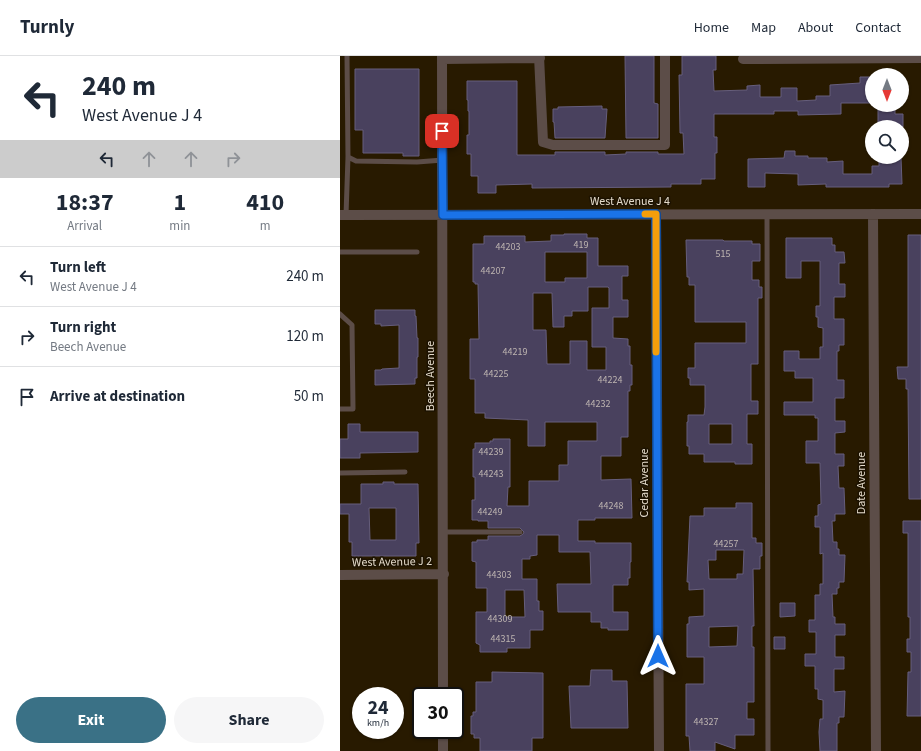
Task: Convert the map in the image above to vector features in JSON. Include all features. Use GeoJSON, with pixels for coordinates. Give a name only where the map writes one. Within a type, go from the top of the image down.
{"type":"FeatureCollection","features":[{"type":"Feature","properties":{"kind":"street"},"geometry":{"type":"LineString","coordinates":[[442,57],[540,57],[543,142],[553,145],[665,145],[665,56]]}},
{"type":"Feature","properties":{"kind":"street","name":"Beech Avenue"},"geometry":{"type":"LineString","coordinates":[[442,57],[444,687]]}},
{"type":"Feature","properties":{"kind":"street"},"geometry":{"type":"LineString","coordinates":[[743,59],[921,58]]}},
{"type":"Feature","properties":{"kind":"street","name":"Cedar Avenue"},"geometry":{"type":"LineString","coordinates":[[656,214],[659,751]]}},
{"type":"Feature","properties":{"kind":"street","name":"Date Avenue"},"geometry":{"type":"LineString","coordinates":[[873,214],[876,751]]}},
{"type":"Feature","properties":{"kind":"street","name":"West Avenue J 4"},"geometry":{"type":"LineString","coordinates":[[343,215],[921,214]]}},
{"type":"Feature","properties":{"kind":"street","name":"West Avenue J 2"},"geometry":{"type":"LineString","coordinates":[[340,575],[444,574]]}},
{"type":"Feature","properties":{"kind":"street"},"geometry":{"type":"LineString","coordinates":[[443,739],[443,751]]}},
{"type":"Feature","properties":{"kind":"lane"},"geometry":{"type":"LineString","coordinates":[[343,215],[348,157],[347,56]]}},
{"type":"Feature","properties":{"kind":"lane"},"geometry":{"type":"LineString","coordinates":[[348,157],[356,161],[417,162],[442,160]]}},
{"type":"Feature","properties":{"kind":"lane"},"geometry":{"type":"LineString","coordinates":[[767,214],[768,751]]}},
{"type":"Feature","properties":{"kind":"lane"},"geometry":{"type":"LineString","coordinates":[[340,252],[417,252]]}},
{"type":"Feature","properties":{"kind":"lane"},"geometry":{"type":"LineString","coordinates":[[340,314],[352,325],[353,401],[353,409],[340,409]]}},
{"type":"Feature","properties":{"kind":"lane"},"geometry":{"type":"LineString","coordinates":[[340,473],[405,472]]}},
{"type":"Feature","properties":{"kind":"lane"},"geometry":{"type":"LineString","coordinates":[[444,532],[520,532]]}},
{"type":"Feature","properties":{"kind":"building"},"geometry":{"type":"Polygon","coordinates":[[[625,56],[654,56],[654,103],[658,104],[658,138],[626,138],[625,56]]]}},
{"type":"Feature","properties":{"kind":"building"},"geometry":{"type":"Polygon","coordinates":[[[682,56],[716,56],[716,70],[713,70],[714,91],[747,90],[747,86],[760,85],[760,97],[781,97],[781,88],[797,88],[797,101],[816,100],[816,96],[830,96],[830,85],[860,83],[860,77],[865,77],[865,103],[841,103],[841,114],[798,115],[798,111],[774,111],[774,114],[714,114],[714,137],[717,137],[717,153],[715,153],[715,179],[701,179],[701,184],[671,184],[671,187],[532,188],[532,184],[496,185],[496,193],[478,193],[478,176],[471,176],[471,154],[467,154],[469,111],[467,100],[467,81],[517,81],[517,155],[555,155],[555,152],[605,152],[605,155],[626,154],[626,152],[684,154],[683,133],[680,133],[679,75],[682,75],[682,56]]]}},
{"type":"Feature","properties":{"kind":"building"},"geometry":{"type":"Polygon","coordinates":[[[355,69],[419,69],[419,156],[403,156],[403,153],[363,153],[363,130],[355,130],[355,69]]]}},
{"type":"Feature","properties":{"kind":"building"},"geometry":{"type":"Polygon","coordinates":[[[602,106],[602,109],[607,109],[605,138],[555,138],[553,109],[558,109],[558,107],[602,106]]]}},
{"type":"Feature","properties":{"kind":"building"},"geometry":{"type":"Polygon","coordinates":[[[878,112],[895,112],[895,114],[903,114],[903,120],[878,120],[878,112]]]}},
{"type":"Feature","properties":{"kind":"building"},"geometry":{"type":"Polygon","coordinates":[[[785,151],[795,151],[795,156],[827,158],[827,162],[843,161],[843,174],[872,174],[872,166],[879,166],[879,164],[901,164],[902,184],[889,184],[889,187],[826,187],[826,184],[798,185],[798,174],[765,173],[765,187],[748,187],[748,159],[784,158],[785,151]]]}},
{"type":"Feature","properties":{"kind":"building"},"geometry":{"type":"Polygon","coordinates":[[[587,234],[587,238],[598,238],[598,266],[628,266],[628,276],[622,276],[622,300],[628,300],[628,317],[613,317],[613,338],[628,339],[628,346],[630,346],[632,385],[630,385],[630,391],[628,391],[628,437],[621,437],[621,456],[601,456],[601,480],[631,479],[632,518],[595,518],[595,520],[578,520],[578,541],[595,541],[595,543],[631,543],[630,578],[628,578],[628,585],[613,585],[613,612],[628,612],[628,630],[608,630],[608,628],[601,628],[601,622],[591,622],[591,612],[558,612],[557,584],[591,584],[590,552],[559,552],[559,535],[537,535],[537,555],[530,556],[530,559],[522,559],[522,579],[537,579],[537,601],[539,601],[539,611],[543,611],[543,630],[530,630],[530,648],[507,648],[507,652],[480,652],[480,645],[476,643],[476,612],[487,612],[487,588],[476,588],[476,562],[472,561],[472,542],[477,542],[477,540],[488,540],[488,536],[520,536],[524,532],[520,528],[488,528],[488,521],[472,520],[472,500],[475,500],[473,449],[475,449],[475,443],[490,443],[493,439],[510,439],[510,487],[508,487],[507,506],[529,506],[529,481],[559,481],[559,465],[568,465],[568,441],[597,441],[597,422],[545,422],[545,446],[528,446],[528,420],[485,418],[485,413],[475,413],[475,379],[470,379],[470,339],[479,339],[478,284],[473,282],[473,244],[484,244],[484,236],[525,236],[525,242],[551,241],[551,235],[587,234]],[[545,252],[545,282],[565,282],[565,278],[587,278],[587,252],[545,252]],[[588,287],[588,311],[572,311],[572,316],[564,316],[564,327],[553,327],[552,293],[533,293],[533,330],[546,330],[547,364],[570,364],[570,341],[587,341],[587,370],[606,370],[606,347],[592,347],[592,308],[609,308],[608,287],[588,287]],[[505,590],[505,617],[525,617],[524,590],[505,590]]]}},
{"type":"Feature","properties":{"kind":"building"},"geometry":{"type":"Polygon","coordinates":[[[908,235],[921,235],[921,499],[909,499],[908,389],[906,389],[906,379],[898,379],[897,367],[908,367],[908,235]]]}},
{"type":"Feature","properties":{"kind":"building"},"geometry":{"type":"Polygon","coordinates":[[[786,238],[832,238],[832,245],[835,245],[835,252],[844,252],[845,263],[839,263],[839,284],[845,284],[845,297],[834,297],[834,319],[844,319],[844,345],[839,345],[839,351],[837,351],[837,380],[844,380],[844,398],[835,398],[835,421],[845,421],[845,432],[835,433],[835,454],[844,454],[844,466],[838,466],[839,488],[844,488],[845,514],[835,514],[835,521],[832,521],[833,542],[837,542],[839,555],[845,555],[844,582],[839,582],[837,594],[832,594],[833,617],[835,617],[835,624],[845,624],[845,635],[835,635],[835,657],[844,657],[844,669],[834,669],[834,692],[845,691],[844,717],[839,717],[839,723],[837,723],[837,751],[820,751],[819,732],[820,719],[823,719],[823,700],[818,699],[818,689],[815,689],[815,666],[805,666],[805,654],[816,654],[816,632],[809,632],[809,620],[815,620],[815,595],[820,595],[820,584],[823,584],[823,553],[820,554],[820,527],[815,527],[815,516],[818,516],[818,505],[821,504],[820,463],[806,463],[806,441],[818,441],[818,418],[815,418],[815,415],[784,415],[784,402],[813,402],[813,378],[795,378],[795,371],[784,371],[784,351],[799,351],[799,359],[820,359],[820,347],[823,347],[823,328],[818,327],[816,306],[820,306],[820,261],[801,261],[801,278],[786,278],[786,238]]]}},
{"type":"Feature","properties":{"kind":"building"},"geometry":{"type":"Polygon","coordinates":[[[686,240],[752,241],[752,244],[760,244],[760,261],[752,261],[752,280],[759,280],[759,287],[762,287],[762,298],[758,298],[758,364],[751,364],[751,401],[758,401],[758,414],[747,414],[747,444],[752,444],[752,464],[735,464],[735,462],[704,462],[704,454],[689,454],[689,446],[687,446],[688,415],[704,415],[705,407],[705,385],[690,385],[690,378],[688,378],[688,368],[695,368],[695,343],[746,343],[746,322],[695,322],[695,285],[689,285],[689,277],[687,277],[686,240]],[[709,424],[709,444],[732,444],[732,424],[709,424]]]}},
{"type":"Feature","properties":{"kind":"building"},"geometry":{"type":"Polygon","coordinates":[[[375,310],[415,310],[418,338],[418,357],[417,378],[415,378],[415,384],[375,385],[375,370],[399,368],[399,325],[381,326],[381,324],[375,324],[375,310]]]}},
{"type":"Feature","properties":{"kind":"building"},"geometry":{"type":"Polygon","coordinates":[[[348,424],[360,424],[360,432],[418,432],[418,452],[360,453],[360,458],[340,458],[340,439],[348,439],[348,424]]]}},
{"type":"Feature","properties":{"kind":"building"},"geometry":{"type":"Polygon","coordinates":[[[383,482],[394,482],[394,484],[418,484],[419,543],[416,543],[416,556],[352,556],[352,542],[349,542],[349,514],[340,514],[340,504],[361,504],[361,484],[383,484],[383,482]],[[369,508],[370,540],[396,540],[396,508],[369,508]]]}},
{"type":"Feature","properties":{"kind":"building"},"geometry":{"type":"Polygon","coordinates":[[[736,503],[752,503],[752,538],[756,538],[756,543],[762,543],[760,569],[753,569],[754,626],[752,626],[752,647],[754,647],[754,702],[747,702],[747,719],[754,719],[754,735],[735,735],[735,749],[715,742],[715,751],[690,751],[689,736],[686,736],[686,684],[704,684],[704,657],[687,657],[687,624],[689,624],[689,617],[704,616],[704,589],[689,590],[689,582],[687,582],[690,516],[704,516],[704,508],[736,508],[736,503]],[[716,550],[716,560],[708,560],[709,579],[737,579],[737,574],[743,574],[744,550],[716,550]],[[738,626],[709,627],[709,647],[737,646],[738,626]]]}},
{"type":"Feature","properties":{"kind":"building"},"geometry":{"type":"Polygon","coordinates":[[[903,521],[921,521],[921,716],[907,716],[908,672],[911,672],[911,652],[907,652],[907,639],[910,639],[910,617],[908,617],[908,533],[903,533],[903,521]]]}},
{"type":"Feature","properties":{"kind":"building"},"geometry":{"type":"Polygon","coordinates":[[[780,603],[795,603],[795,616],[780,617],[780,603]]]}},
{"type":"Feature","properties":{"kind":"building"},"geometry":{"type":"Polygon","coordinates":[[[774,637],[785,637],[785,649],[774,649],[774,637]]]}},
{"type":"Feature","properties":{"kind":"building"},"geometry":{"type":"Polygon","coordinates":[[[591,670],[612,670],[612,681],[627,681],[628,728],[571,728],[569,686],[590,686],[591,670]]]}},
{"type":"Feature","properties":{"kind":"building"},"geometry":{"type":"Polygon","coordinates":[[[492,672],[543,673],[543,738],[532,738],[532,751],[480,751],[480,738],[474,738],[474,734],[471,734],[471,716],[473,716],[473,712],[476,712],[476,682],[492,682],[492,672]]]}},
{"type":"Feature","properties":{"kind":"slow traffic"},"geometry":{"type":"LineString","coordinates":[[645,214],[656,214],[656,352]]}},
{"type":"Feature","properties":{"kind":"route"},"geometry":{"type":"LineString","coordinates":[[442,131],[443,215],[656,214],[658,656]]}}]}
